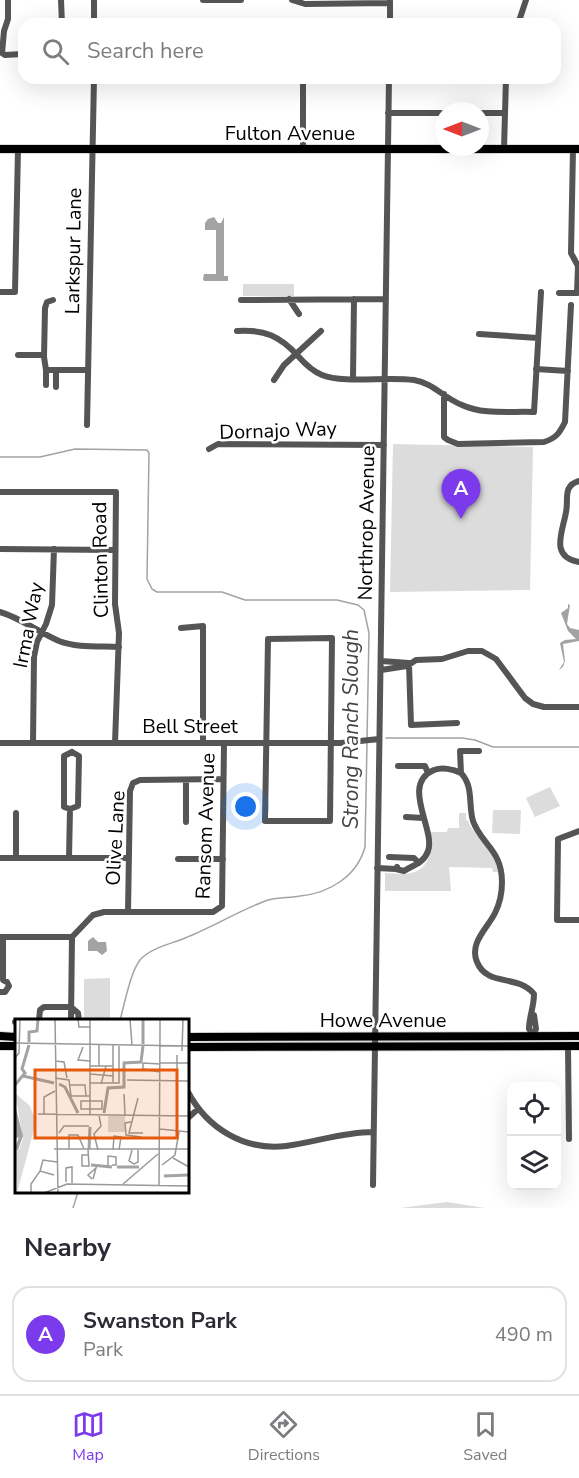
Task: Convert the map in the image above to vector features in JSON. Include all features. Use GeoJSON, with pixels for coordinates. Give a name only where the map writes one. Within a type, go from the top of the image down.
{"type":"FeatureCollection","features":[{"type":"Feature","properties":{"kind":"main road","name":"Fulton Avenue"},"geometry":{"type":"LineString","coordinates":[[0,149],[576,149]]}},
{"type":"Feature","properties":{"kind":"main road","name":"Howe Avenue"},"geometry":{"type":"LineString","coordinates":[[189,1037],[532,1034],[579,1036]]}},
{"type":"Feature","properties":{"kind":"main road"},"geometry":{"type":"LineString","coordinates":[[495,1046],[501,1043],[528,1042],[532,1034]]}},
{"type":"Feature","properties":{"kind":"main road","name":"Howe Avenue"},"geometry":{"type":"LineString","coordinates":[[189,1047],[568,1046],[579,1044]]}},
{"type":"Feature","properties":{"kind":"street"},"geometry":{"type":"LineString","coordinates":[[8,0],[8,19],[4,31],[2,54],[18,54]]}},
{"type":"Feature","properties":{"kind":"street"},"geometry":{"type":"LineString","coordinates":[[61,0],[62,18]]}},
{"type":"Feature","properties":{"kind":"street"},"geometry":{"type":"LineString","coordinates":[[94,0],[94,18]]}},
{"type":"Feature","properties":{"kind":"street"},"geometry":{"type":"LineString","coordinates":[[203,0],[241,0]]}},
{"type":"Feature","properties":{"kind":"street"},"geometry":{"type":"LineString","coordinates":[[292,0],[305,4],[390,1],[390,18]]}},
{"type":"Feature","properties":{"kind":"street"},"geometry":{"type":"LineString","coordinates":[[520,18],[526,0]]}},
{"type":"Feature","properties":{"kind":"street","name":"Larkspur Lane"},"geometry":{"type":"LineString","coordinates":[[87,425],[93,84]]}},
{"type":"Feature","properties":{"kind":"street"},"geometry":{"type":"LineString","coordinates":[[303,84],[303,149]]}},
{"type":"Feature","properties":{"kind":"street","name":"Northrop Avenue"},"geometry":{"type":"LineString","coordinates":[[373,1185],[389,84]]}},
{"type":"Feature","properties":{"kind":"street"},"geometry":{"type":"LineString","coordinates":[[504,149],[503,113],[505,84]]}},
{"type":"Feature","properties":{"kind":"street"},"geometry":{"type":"LineString","coordinates":[[388,113],[435,113]]}},
{"type":"Feature","properties":{"kind":"street"},"geometry":{"type":"LineString","coordinates":[[489,113],[503,113]]}},
{"type":"Feature","properties":{"kind":"street"},"geometry":{"type":"LineString","coordinates":[[0,292],[15,292],[18,149]]}},
{"type":"Feature","properties":{"kind":"street"},"geometry":{"type":"LineString","coordinates":[[559,293],[578,293],[578,266],[570,253],[576,149]]}},
{"type":"Feature","properties":{"kind":"street"},"geometry":{"type":"LineString","coordinates":[[237,331],[266,332],[283,341],[308,367],[331,378],[407,379],[424,382],[460,405],[476,410],[534,412],[541,292]]}},
{"type":"Feature","properties":{"kind":"street"},"geometry":{"type":"LineString","coordinates":[[289,299],[299,314]]}},
{"type":"Feature","properties":{"kind":"street"},"geometry":{"type":"LineString","coordinates":[[353,378],[354,299]]}},
{"type":"Feature","properties":{"kind":"street"},"geometry":{"type":"LineString","coordinates":[[241,300],[386,299]]}},
{"type":"Feature","properties":{"kind":"street"},"geometry":{"type":"LineString","coordinates":[[46,385],[45,305],[53,300]]}},
{"type":"Feature","properties":{"kind":"street"},"geometry":{"type":"LineString","coordinates":[[444,394],[444,436],[448,440],[459,444],[544,442],[555,438],[565,423],[571,305]]}},
{"type":"Feature","properties":{"kind":"street"},"geometry":{"type":"LineString","coordinates":[[274,380],[282,368],[321,331]]}},
{"type":"Feature","properties":{"kind":"street"},"geometry":{"type":"LineString","coordinates":[[479,334],[538,338]]}},
{"type":"Feature","properties":{"kind":"street"},"geometry":{"type":"LineString","coordinates":[[18,355],[44,355]]}},
{"type":"Feature","properties":{"kind":"street"},"geometry":{"type":"LineString","coordinates":[[536,369],[568,371]]}},
{"type":"Feature","properties":{"kind":"street"},"geometry":{"type":"LineString","coordinates":[[46,370],[88,370]]}},
{"type":"Feature","properties":{"kind":"street"},"geometry":{"type":"LineString","coordinates":[[56,370],[56,387]]}},
{"type":"Feature","properties":{"kind":"street","name":"Dornajo Way"},"geometry":{"type":"LineString","coordinates":[[208,449],[218,444],[384,445]]}},
{"type":"Feature","properties":{"kind":"street"},"geometry":{"type":"LineString","coordinates":[[579,481],[571,484],[566,493],[566,512],[559,540],[564,554],[570,560],[579,562]]}},
{"type":"Feature","properties":{"kind":"street","name":"Clinton Road"},"geometry":{"type":"LineString","coordinates":[[0,492],[116,492],[115,604],[119,647],[115,743]]}},
{"type":"Feature","properties":{"kind":"street"},"geometry":{"type":"LineString","coordinates":[[0,549],[115,550]]}},
{"type":"Feature","properties":{"kind":"street","name":"Irma Way"},"geometry":{"type":"LineString","coordinates":[[33,742],[34,657],[52,605],[54,549]]}},
{"type":"Feature","properties":{"kind":"street"},"geometry":{"type":"LineString","coordinates":[[0,612],[59,641],[74,645],[119,647]]}},
{"type":"Feature","properties":{"kind":"street"},"geometry":{"type":"LineString","coordinates":[[181,628],[203,626],[203,743]]}},
{"type":"Feature","properties":{"kind":"street"},"geometry":{"type":"LineString","coordinates":[[332,638],[330,821],[265,821],[267,743],[268,639],[332,638]]}},
{"type":"Feature","properties":{"kind":"street"},"geometry":{"type":"LineString","coordinates":[[381,662],[407,666],[416,660],[442,658],[468,651],[482,651],[496,659],[525,698],[533,704],[544,707],[579,707]]}},
{"type":"Feature","properties":{"kind":"street"},"geometry":{"type":"LineString","coordinates":[[409,663],[411,725],[457,723]]}},
{"type":"Feature","properties":{"kind":"street"},"geometry":{"type":"LineString","coordinates":[[381,670],[398,665]]}},
{"type":"Feature","properties":{"kind":"street","name":"Bell Street"},"geometry":{"type":"LineString","coordinates":[[0,742],[331,743],[379,739]]}},
{"type":"Feature","properties":{"kind":"street"},"geometry":{"type":"LineString","coordinates":[[72,742],[72,752]]}},
{"type":"Feature","properties":{"kind":"street","name":"Ransom Avenue"},"geometry":{"type":"LineString","coordinates":[[128,912],[210,912],[219,909],[222,903],[224,743]]}},
{"type":"Feature","properties":{"kind":"street"},"geometry":{"type":"LineString","coordinates":[[461,773],[460,751],[479,751]]}},
{"type":"Feature","properties":{"kind":"street"},"geometry":{"type":"LineString","coordinates":[[72,752],[79,756],[78,806],[69,809],[64,807],[64,756],[72,752]]}},
{"type":"Feature","properties":{"kind":"street"},"geometry":{"type":"LineString","coordinates":[[398,766],[425,766],[428,773]]}},
{"type":"Feature","properties":{"kind":"street"},"geometry":{"type":"LineString","coordinates":[[377,868],[404,871],[419,863],[426,856],[430,847],[420,805],[420,789],[423,779],[428,773],[444,768],[461,773],[466,778],[469,787],[473,820],[495,855],[502,881],[498,906],[477,942],[476,960],[479,967],[489,976],[526,986],[534,994],[533,1018],[529,1021],[532,1034]]}},
{"type":"Feature","properties":{"kind":"street","name":"Olive Lane"},"geometry":{"type":"LineString","coordinates":[[128,912],[130,791],[133,783],[140,780],[223,780]]}},
{"type":"Feature","properties":{"kind":"street"},"geometry":{"type":"LineString","coordinates":[[186,780],[186,822]]}},
{"type":"Feature","properties":{"kind":"street"},"geometry":{"type":"LineString","coordinates":[[69,809],[69,858]]}},
{"type":"Feature","properties":{"kind":"street"},"geometry":{"type":"LineString","coordinates":[[16,813],[16,858]]}},
{"type":"Feature","properties":{"kind":"street"},"geometry":{"type":"LineString","coordinates":[[406,817],[423,818]]}},
{"type":"Feature","properties":{"kind":"street"},"geometry":{"type":"LineString","coordinates":[[579,831],[558,839],[557,920],[579,920]]}},
{"type":"Feature","properties":{"kind":"street"},"geometry":{"type":"LineString","coordinates":[[389,857],[414,858],[419,863]]}},
{"type":"Feature","properties":{"kind":"street"},"geometry":{"type":"LineString","coordinates":[[0,858],[129,858]]}},
{"type":"Feature","properties":{"kind":"street"},"geometry":{"type":"LineString","coordinates":[[178,859],[223,859]]}},
{"type":"Feature","properties":{"kind":"street"},"geometry":{"type":"LineString","coordinates":[[0,992],[5,992],[9,988],[8,983],[1,980],[1,937],[72,937],[96,914],[128,912]]}},
{"type":"Feature","properties":{"kind":"street"},"geometry":{"type":"LineString","coordinates":[[70,1019],[72,937]]}},
{"type":"Feature","properties":{"kind":"street"},"geometry":{"type":"LineString","coordinates":[[39,1019],[40,1010],[44,1007],[71,1007],[78,1013],[79,1019]]}},
{"type":"Feature","properties":{"kind":"street"},"geometry":{"type":"LineString","coordinates":[[568,1046],[569,1139]]}},
{"type":"Feature","properties":{"kind":"street"},"geometry":{"type":"LineString","coordinates":[[189,1094],[198,1109],[212,1124],[230,1136],[260,1145],[289,1146],[354,1132],[373,1132]]}},
{"type":"Feature","properties":{"kind":"street"},"geometry":{"type":"LineString","coordinates":[[189,1117],[198,1109]]}},
{"type":"Feature","properties":{"kind":"shaded area"},"geometry":{"type":"Polygon","coordinates":[[[214,217],[218,223],[221,223],[224,217],[224,276],[228,276],[228,281],[204,281],[203,279],[204,274],[216,274],[216,230],[205,230],[205,223],[214,217]]]}},
{"type":"Feature","properties":{"kind":"shaded area"},"geometry":{"type":"Polygon","coordinates":[[[243,284],[294,284],[294,296],[243,296],[243,284]]]}},
{"type":"Feature","properties":{"kind":"shaded area"},"geometry":{"type":"Polygon","coordinates":[[[393,444],[533,447],[530,590],[390,592],[393,444]]]}},
{"type":"Feature","properties":{"kind":"shaded area"},"geometry":{"type":"Polygon","coordinates":[[[568,604],[570,605],[567,624],[570,628],[579,630],[579,641],[563,644],[565,661],[559,670],[564,662],[560,643],[576,639],[568,631],[561,613],[568,608],[568,604]]]}},
{"type":"Feature","properties":{"kind":"shaded area"},"geometry":{"type":"Polygon","coordinates":[[[550,787],[560,806],[535,817],[526,798],[550,787]]]}},
{"type":"Feature","properties":{"kind":"shaded area"},"geometry":{"type":"Polygon","coordinates":[[[493,810],[521,810],[520,834],[492,833],[493,810]]]}},
{"type":"Feature","properties":{"kind":"shaded area"},"geometry":{"type":"Polygon","coordinates":[[[459,813],[466,813],[466,820],[489,851],[498,872],[493,872],[492,868],[449,867],[451,891],[385,891],[385,873],[408,874],[422,867],[431,851],[431,832],[447,832],[448,828],[459,828],[459,813]]]}},
{"type":"Feature","properties":{"kind":"shaded area"},"geometry":{"type":"Polygon","coordinates":[[[93,937],[98,942],[106,942],[107,951],[102,955],[97,951],[88,951],[88,941],[93,937]]]}},
{"type":"Feature","properties":{"kind":"shaded area"},"geometry":{"type":"Polygon","coordinates":[[[110,978],[110,1019],[84,1019],[84,979],[110,978]]]}},
{"type":"Feature","properties":{"kind":"shaded area"},"geometry":{"type":"Polygon","coordinates":[[[447,1202],[485,1208],[400,1208],[447,1202]]]}},
{"type":"Feature","properties":{"kind":"waterway","name":"Strong Ranch Slough"},"geometry":{"type":"LineString","coordinates":[[0,457],[40,457],[75,449],[147,450],[149,453],[147,579],[152,589],[157,592],[222,592],[245,600],[337,600],[358,605],[364,610],[369,633],[367,739]]}},
{"type":"Feature","properties":{"kind":"waterway"},"geometry":{"type":"LineString","coordinates":[[386,738],[462,738],[493,747],[579,747]]}},
{"type":"Feature","properties":{"kind":"waterway","name":"Strong Ranch Slough"},"geometry":{"type":"LineString","coordinates":[[120,1019],[133,972],[140,960],[149,952],[195,934],[268,900],[322,891],[332,887],[349,874],[356,866],[365,847],[367,743]]}},
{"type":"Feature","properties":{"kind":"waterway","name":"Strong Ranch Slough"},"geometry":{"type":"LineString","coordinates":[[73,1208],[78,1193]]}},
{"type":"Feature","properties":{"kind":"place","name":"Swanston Park"},"geometry":{"type":"Point","coordinates":[461,519]}}]}
